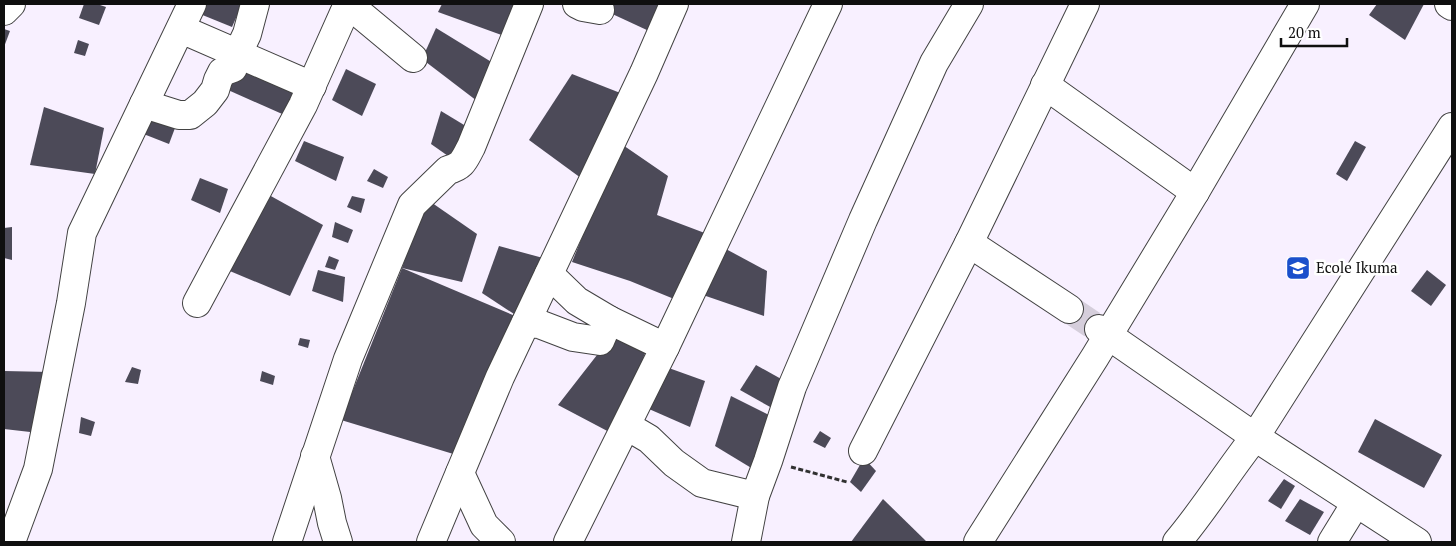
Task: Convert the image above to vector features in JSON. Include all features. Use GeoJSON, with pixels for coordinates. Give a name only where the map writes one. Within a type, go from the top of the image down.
{"type":"FeatureCollection","features":[{"type":"Feature","properties":{"kind":"street"},"geometry":{"type":"LineString","coordinates":[[4,11],[11,4]]}},
{"type":"Feature","properties":{"kind":"street"},"geometry":{"type":"LineString","coordinates":[[10,542],[38,469],[71,303],[82,233],[192,4]]}},
{"type":"Feature","properties":{"kind":"street"},"geometry":{"type":"LineString","coordinates":[[144,104],[179,115],[190,115],[205,103],[215,90],[222,72],[233,68],[247,34],[255,4]]}},
{"type":"Feature","properties":{"kind":"street"},"geometry":{"type":"LineString","coordinates":[[197,303],[303,105],[348,4],[413,58]]}},
{"type":"Feature","properties":{"kind":"street"},"geometry":{"type":"LineString","coordinates":[[287,542],[348,359],[412,205],[448,170],[462,164],[471,147],[529,4]]}},
{"type":"Feature","properties":{"kind":"street"},"geometry":{"type":"LineString","coordinates":[[431,542],[500,377],[534,324],[549,274],[644,73],[674,4]]}},
{"type":"Feature","properties":{"kind":"street"},"geometry":{"type":"LineString","coordinates":[[568,542],[627,426],[828,4]]}},
{"type":"Feature","properties":{"kind":"street"},"geometry":{"type":"LineString","coordinates":[[746,542],[755,496],[792,387],[863,220],[934,63],[969,4]]}},
{"type":"Feature","properties":{"kind":"street"},"geometry":{"type":"LineString","coordinates":[[863,450],[969,243],[1085,4]]}},
{"type":"Feature","properties":{"kind":"street"},"geometry":{"type":"LineString","coordinates":[[978,542],[1103,332],[1195,192],[1305,4]]}},
{"type":"Feature","properties":{"kind":"street"},"geometry":{"type":"LineString","coordinates":[[181,29],[312,86]]}},
{"type":"Feature","properties":{"kind":"street"},"geometry":{"type":"LineString","coordinates":[[1045,85],[1195,192]]}},
{"type":"Feature","properties":{"kind":"street"},"geometry":{"type":"LineString","coordinates":[[1177,542],[1255,437],[1452,127]]}},
{"type":"Feature","properties":{"kind":"street"},"geometry":{"type":"LineString","coordinates":[[969,243],[1069,309]]}},
{"type":"Feature","properties":{"kind":"street"},"geometry":{"type":"LineString","coordinates":[[549,274],[577,301],[609,320],[665,347]]}},
{"type":"Feature","properties":{"kind":"street"},"geometry":{"type":"LineString","coordinates":[[534,324],[556,306],[577,301]]}},
{"type":"Feature","properties":{"kind":"street"},"geometry":{"type":"LineString","coordinates":[[534,324],[573,337],[600,341],[609,320]]}},
{"type":"Feature","properties":{"kind":"street"},"geometry":{"type":"LineString","coordinates":[[1103,332],[1255,437],[1417,542]]}},
{"type":"Feature","properties":{"kind":"street"},"geometry":{"type":"LineString","coordinates":[[627,426],[649,439],[674,463],[702,483],[755,496]]}},
{"type":"Feature","properties":{"kind":"street"},"geometry":{"type":"LineString","coordinates":[[316,456],[338,542]]}},
{"type":"Feature","properties":{"kind":"street"},"geometry":{"type":"LineString","coordinates":[[460,473],[487,536]]}},
{"type":"Feature","properties":{"kind":"street"},"geometry":{"type":"LineString","coordinates":[[1332,542],[1356,503]]}},
{"type":"Feature","properties":{"kind":"path"},"geometry":{"type":"LineString","coordinates":[[768,461],[846,482]]}},
{"type":"Feature","properties":{"kind":"building"},"geometry":{"type":"Polygon","coordinates":[[[84,4],[97,4],[106,7],[99,25],[79,18],[84,4]]]}},
{"type":"Feature","properties":{"kind":"building"},"geometry":{"type":"Polygon","coordinates":[[[204,4],[242,4],[232,27],[200,14],[204,4]]]}},
{"type":"Feature","properties":{"kind":"building"},"geometry":{"type":"Polygon","coordinates":[[[442,4],[523,4],[507,37],[438,12],[442,4]]]}},
{"type":"Feature","properties":{"kind":"building"},"geometry":{"type":"Polygon","coordinates":[[[611,4],[662,4],[649,31],[608,12],[611,4]]]}},
{"type":"Feature","properties":{"kind":"building"},"geometry":{"type":"Polygon","coordinates":[[[1377,4],[1424,4],[1405,40],[1369,15],[1377,4]]]}},
{"type":"Feature","properties":{"kind":"building"},"geometry":{"type":"Polygon","coordinates":[[[436,28],[498,66],[481,104],[422,59],[436,28]]]}},
{"type":"Feature","properties":{"kind":"building"},"geometry":{"type":"Polygon","coordinates":[[[4,29],[10,31],[4,47],[4,29]]]}},
{"type":"Feature","properties":{"kind":"building"},"geometry":{"type":"Polygon","coordinates":[[[78,40],[89,44],[85,56],[74,53],[78,40]]]}},
{"type":"Feature","properties":{"kind":"building"},"geometry":{"type":"Polygon","coordinates":[[[240,61],[301,88],[289,117],[228,90],[240,61]]]}},
{"type":"Feature","properties":{"kind":"building"},"geometry":{"type":"Polygon","coordinates":[[[346,69],[376,84],[362,116],[332,100],[346,69]]]}},
{"type":"Feature","properties":{"kind":"building"},"geometry":{"type":"Polygon","coordinates":[[[572,74],[628,96],[585,181],[529,140],[572,74]]]}},
{"type":"Feature","properties":{"kind":"building"},"geometry":{"type":"Polygon","coordinates":[[[44,107],[104,128],[95,174],[30,165],[44,107]]]}},
{"type":"Feature","properties":{"kind":"building"},"geometry":{"type":"Polygon","coordinates":[[[150,109],[178,120],[169,144],[141,133],[150,109]]]}},
{"type":"Feature","properties":{"kind":"building"},"geometry":{"type":"Polygon","coordinates":[[[441,111],[474,131],[458,163],[431,144],[441,111]]]}},
{"type":"Feature","properties":{"kind":"building"},"geometry":{"type":"Polygon","coordinates":[[[304,141],[344,157],[336,181],[295,161],[304,141]]]}},
{"type":"Feature","properties":{"kind":"building"},"geometry":{"type":"Polygon","coordinates":[[[617,141],[668,176],[657,215],[710,235],[679,301],[630,281],[572,262],[600,193],[617,141]]]}},
{"type":"Feature","properties":{"kind":"building"},"geometry":{"type":"Polygon","coordinates":[[[1355,141],[1366,147],[1347,181],[1336,174],[1355,141]]]}},
{"type":"Feature","properties":{"kind":"building"},"geometry":{"type":"Polygon","coordinates":[[[374,169],[388,177],[383,188],[367,181],[374,169]]]}},
{"type":"Feature","properties":{"kind":"building"},"geometry":{"type":"Polygon","coordinates":[[[200,178],[228,189],[220,213],[191,200],[200,178]]]}},
{"type":"Feature","properties":{"kind":"building"},"geometry":{"type":"Polygon","coordinates":[[[260,190],[323,225],[290,296],[225,269],[260,190]]]}},
{"type":"Feature","properties":{"kind":"building"},"geometry":{"type":"Polygon","coordinates":[[[352,196],[365,199],[361,213],[347,207],[352,196]]]}},
{"type":"Feature","properties":{"kind":"building"},"geometry":{"type":"Polygon","coordinates":[[[425,198],[477,234],[462,282],[402,268],[425,198]]]}},
{"type":"Feature","properties":{"kind":"building"},"geometry":{"type":"Polygon","coordinates":[[[335,222],[353,230],[348,243],[332,237],[335,222]]]}},
{"type":"Feature","properties":{"kind":"building"},"geometry":{"type":"Polygon","coordinates":[[[12,227],[12,260],[4,258],[4,228],[12,227]]]}},
{"type":"Feature","properties":{"kind":"building"},"geometry":{"type":"Polygon","coordinates":[[[499,246],[543,258],[520,318],[482,293],[499,246]]]}},
{"type":"Feature","properties":{"kind":"building"},"geometry":{"type":"Polygon","coordinates":[[[724,248],[767,271],[764,316],[703,295],[724,248]]]}},
{"type":"Feature","properties":{"kind":"building"},"geometry":{"type":"Polygon","coordinates":[[[329,256],[339,260],[335,270],[325,267],[329,256]]]}},
{"type":"Feature","properties":{"kind":"building"},"geometry":{"type":"Polygon","coordinates":[[[402,268],[520,318],[460,456],[341,420],[402,268]]]}},
{"type":"Feature","properties":{"kind":"building"},"geometry":{"type":"Polygon","coordinates":[[[318,270],[345,277],[343,302],[312,291],[318,270]]]}},
{"type":"Feature","properties":{"kind":"building"},"geometry":{"type":"Polygon","coordinates":[[[1427,270],[1446,285],[1431,306],[1411,291],[1427,270]]]}},
{"type":"Feature","properties":{"kind":"building"},"geometry":{"type":"Polygon","coordinates":[[[607,334],[650,341],[613,434],[558,405],[597,355],[607,334]]]}},
{"type":"Feature","properties":{"kind":"building"},"geometry":{"type":"Polygon","coordinates":[[[300,338],[310,340],[308,348],[298,345],[300,338]]]}},
{"type":"Feature","properties":{"kind":"building"},"geometry":{"type":"Polygon","coordinates":[[[756,365],[783,380],[772,408],[740,390],[756,365]]]}},
{"type":"Feature","properties":{"kind":"building"},"geometry":{"type":"Polygon","coordinates":[[[132,367],[141,370],[138,384],[125,382],[132,367]]]}},
{"type":"Feature","properties":{"kind":"building"},"geometry":{"type":"Polygon","coordinates":[[[666,367],[705,381],[690,427],[649,409],[666,367]]]}},
{"type":"Feature","properties":{"kind":"building"},"geometry":{"type":"Polygon","coordinates":[[[4,371],[51,372],[39,433],[4,429],[4,371]]]}},
{"type":"Feature","properties":{"kind":"building"},"geometry":{"type":"Polygon","coordinates":[[[262,371],[275,376],[273,385],[260,381],[262,371]]]}},
{"type":"Feature","properties":{"kind":"building"},"geometry":{"type":"Polygon","coordinates":[[[731,396],[769,415],[753,469],[715,446],[731,396]]]}},
{"type":"Feature","properties":{"kind":"building"},"geometry":{"type":"Polygon","coordinates":[[[81,417],[95,422],[91,436],[79,433],[81,417]]]}},
{"type":"Feature","properties":{"kind":"building"},"geometry":{"type":"Polygon","coordinates":[[[1375,419],[1442,455],[1424,488],[1358,452],[1375,419]]]}},
{"type":"Feature","properties":{"kind":"building"},"geometry":{"type":"Polygon","coordinates":[[[820,431],[831,438],[825,448],[813,442],[820,431]]]}},
{"type":"Feature","properties":{"kind":"building"},"geometry":{"type":"Polygon","coordinates":[[[864,458],[876,471],[861,492],[850,482],[864,458]]]}},
{"type":"Feature","properties":{"kind":"building"},"geometry":{"type":"Polygon","coordinates":[[[1284,479],[1295,486],[1281,509],[1268,501],[1284,479]]]}},
{"type":"Feature","properties":{"kind":"building"},"geometry":{"type":"Polygon","coordinates":[[[883,499],[927,542],[851,542],[883,499]]]}},
{"type":"Feature","properties":{"kind":"building"},"geometry":{"type":"Polygon","coordinates":[[[1300,499],[1324,512],[1310,535],[1285,521],[1300,499]]]}},
{"type":"Feature","properties":{"kind":"tunnel"},"geometry":{"type":"LineString","coordinates":[[1069,309],[1099,329]]}},
{"type":"Feature","properties":{"kind":"place","name":"Ecole Ikuma"},"geometry":{"type":"Point","coordinates":[1298,268]}}]}
